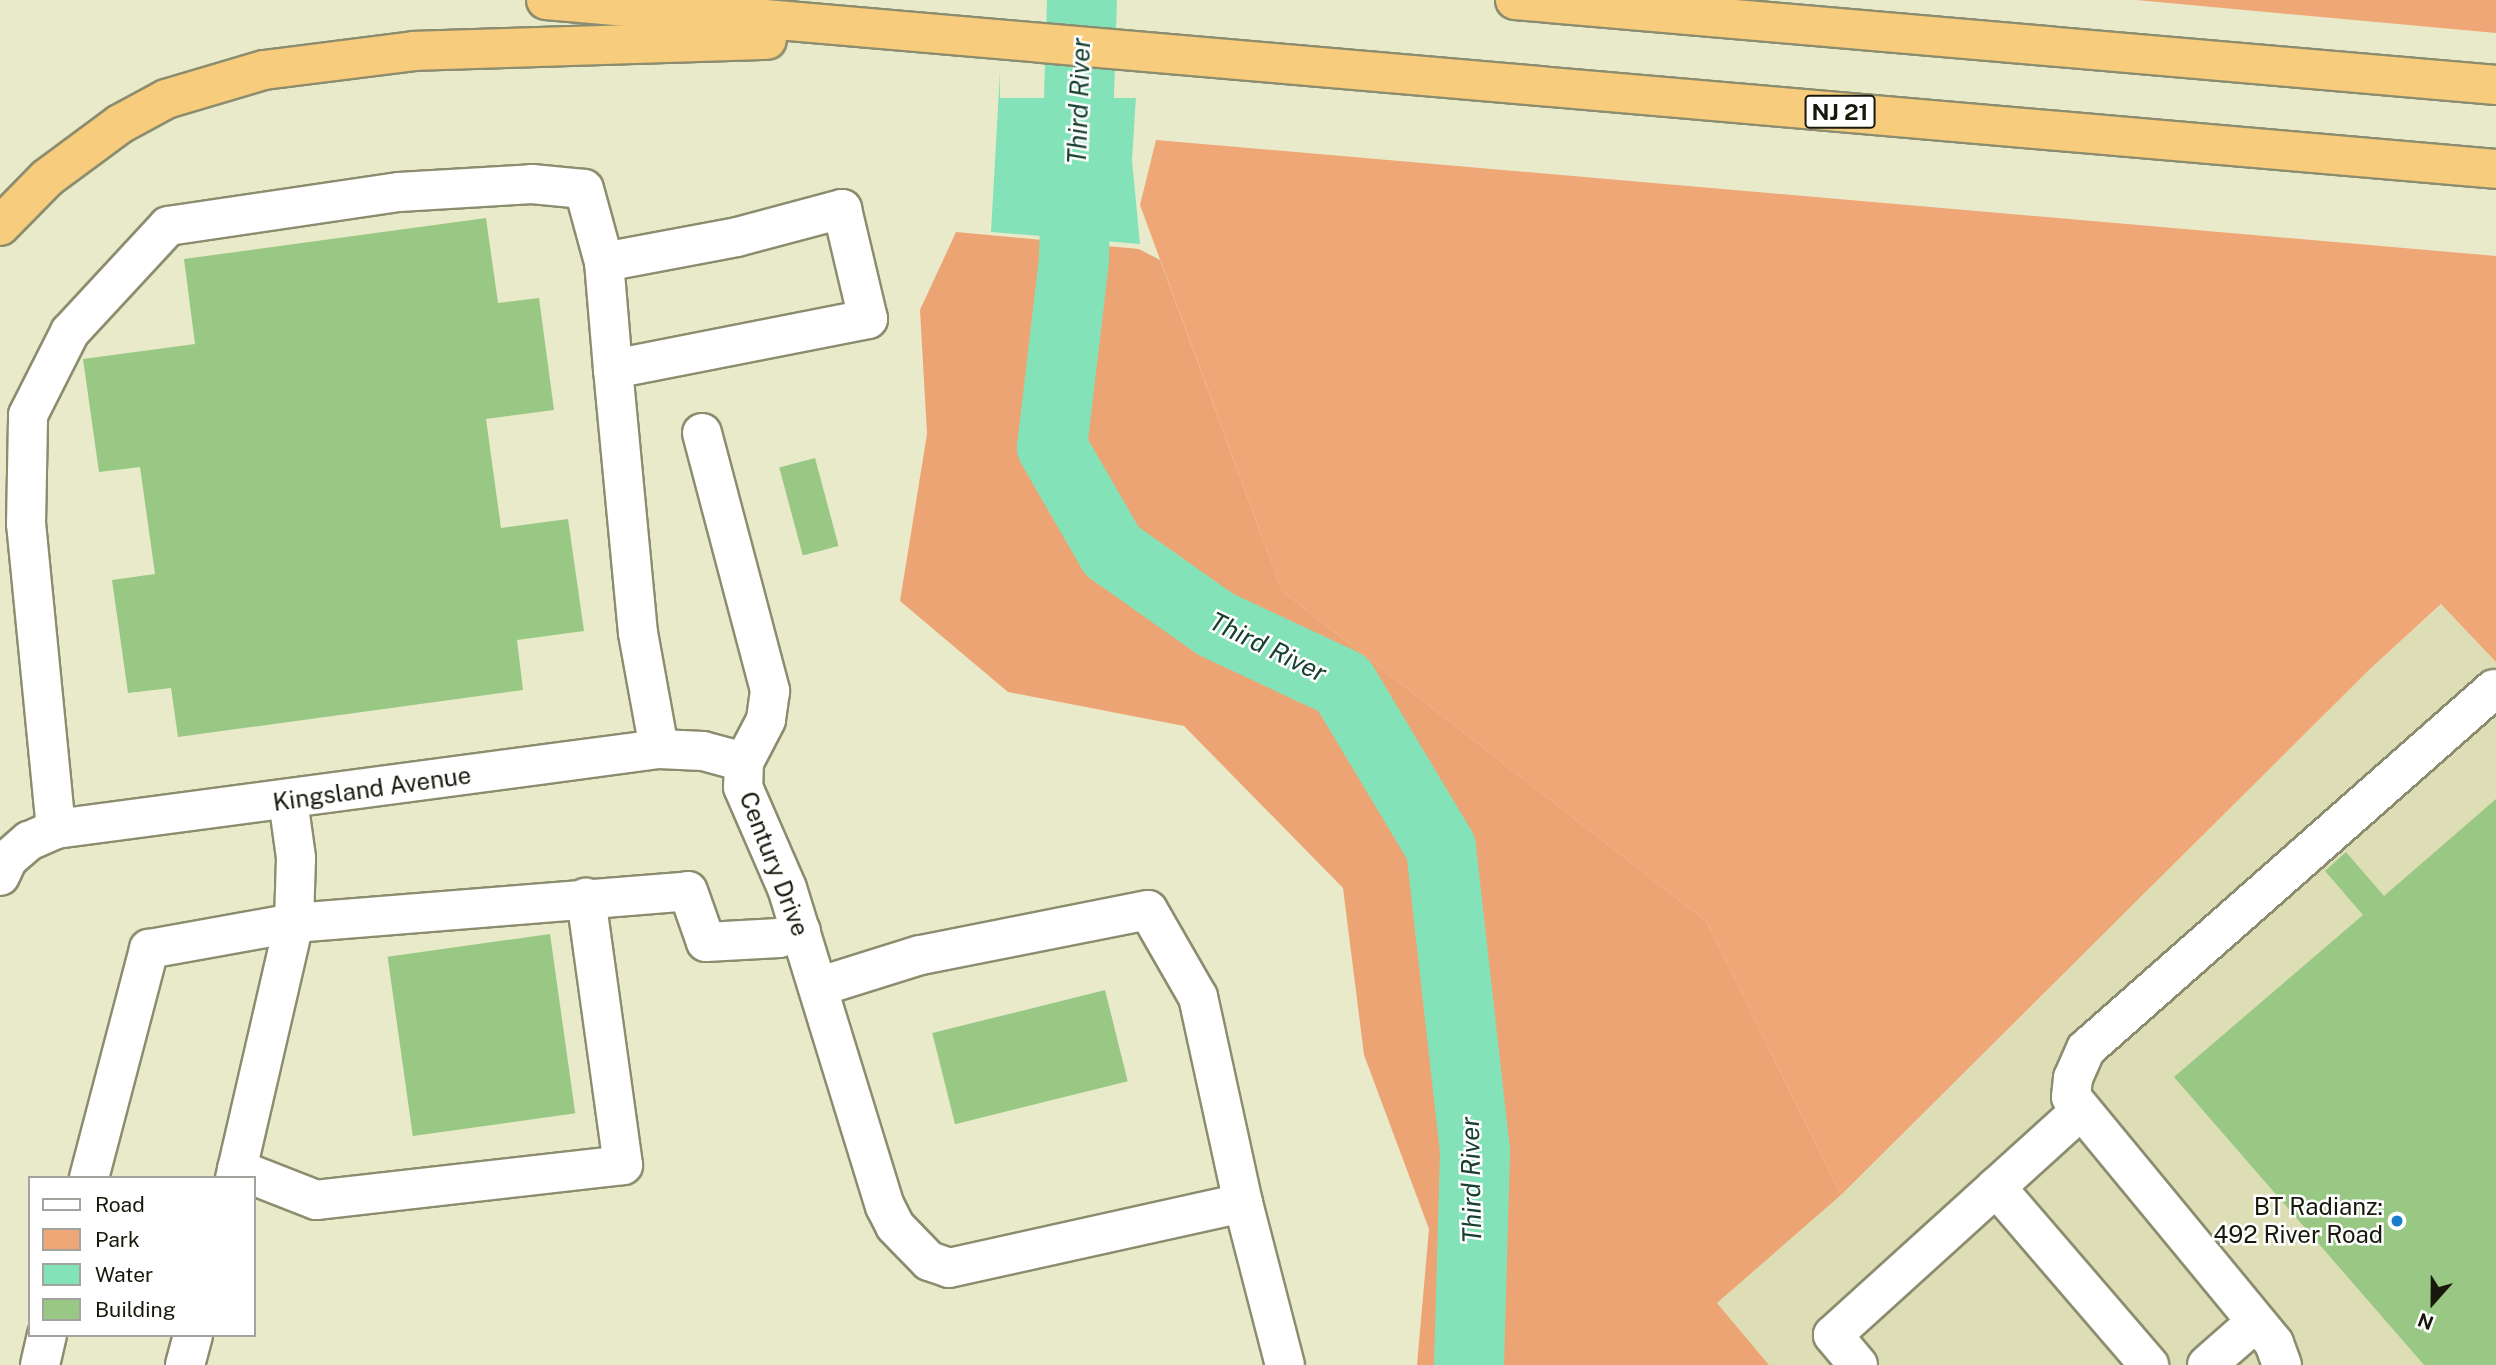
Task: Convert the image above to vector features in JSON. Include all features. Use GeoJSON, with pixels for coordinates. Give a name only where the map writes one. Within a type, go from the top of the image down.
{"type":"FeatureCollection","features":[{"type":"Feature","properties":{"kind":"highway","name":"NJ 21"},"geometry":{"type":"LineString","coordinates":[[546,0],[2496,169]]}},
{"type":"Feature","properties":{"kind":"highway"},"geometry":{"type":"LineString","coordinates":[[1515,0],[2496,85]]}},
{"type":"Feature","properties":{"kind":"highway"},"geometry":{"type":"LineString","coordinates":[[0,226],[47,178],[120,124],[166,99],[264,70],[368,55],[466,48],[957,36]]}},
{"type":"Feature","properties":{"kind":"street"},"geometry":{"type":"LineString","coordinates":[[56,829],[26,524],[28,415],[70,331],[168,226],[398,192],[532,184],[584,189],[604,262],[638,633],[659,749]]}},
{"type":"Feature","properties":{"kind":"street"},"geometry":{"type":"LineString","coordinates":[[604,262],[737,237],[842,209],[868,319],[613,369]]}},
{"type":"Feature","properties":{"kind":"street","name":"Century Drive"},"geometry":{"type":"LineString","coordinates":[[702,433],[769,691],[766,720],[744,762],[741,774],[748,803],[780,870],[801,931],[885,1206],[909,1245],[929,1261],[949,1268],[1243,1203]]}},
{"type":"Feature","properties":{"kind":"street"},"geometry":{"type":"LineString","coordinates":[[2281,1365],[2274,1343],[2071,1097],[2073,1078],[2087,1049],[2494,690]]}},
{"type":"Feature","properties":{"kind":"street","name":"Kingsland Avenue"},"geometry":{"type":"LineString","coordinates":[[4,868],[29,841],[56,829],[659,749],[703,751],[744,762]]}},
{"type":"Feature","properties":{"kind":"street"},"geometry":{"type":"LineString","coordinates":[[236,1173],[294,923],[296,858],[288,800]]}},
{"type":"Feature","properties":{"kind":"street"},"geometry":{"type":"LineString","coordinates":[[90,1176],[149,949],[294,923],[688,891],[706,942],[779,938],[801,931]]}},
{"type":"Feature","properties":{"kind":"street"},"geometry":{"type":"LineString","coordinates":[[256,1180],[316,1200],[623,1165],[586,898]]}},
{"type":"Feature","properties":{"kind":"street"},"geometry":{"type":"LineString","coordinates":[[818,987],[920,955],[1148,910],[1198,997],[1243,1203],[1285,1365]]}},
{"type":"Feature","properties":{"kind":"street"},"geometry":{"type":"LineString","coordinates":[[1858,1365],[1833,1335],[2081,1110]]}},
{"type":"Feature","properties":{"kind":"street"},"geometry":{"type":"LineString","coordinates":[[1996,1188],[2149,1365]]}},
{"type":"Feature","properties":{"kind":"street"},"geometry":{"type":"LineString","coordinates":[[2207,1365],[2256,1322]]}},
{"type":"Feature","properties":{"kind":"street"},"geometry":{"type":"LineString","coordinates":[[40,1365],[47,1337]]}},
{"type":"Feature","properties":{"kind":"street"},"geometry":{"type":"LineString","coordinates":[[185,1365],[192,1337]]}},
{"type":"Feature","properties":{"kind":"shaded area"},"geometry":{"type":"Polygon","coordinates":[[[956,232],[1139,249],[1160,260],[1282,591],[1706,921],[1841,1195],[1717,1303],[1769,1365],[1417,1365],[1429,1229],[1364,1055],[1343,888],[1184,726],[1008,692],[900,601],[927,434],[920,310],[956,232]]]}},
{"type":"Feature","properties":{"kind":"shaded area"},"geometry":{"type":"Polygon","coordinates":[[[2442,604],[2496,662],[2496,1365],[1769,1365],[1717,1303],[1841,1195],[2370,669],[2442,604]]]}},
{"type":"Feature","properties":{"kind":"green space"},"geometry":{"type":"Polygon","coordinates":[[[2136,0],[2496,0],[2496,33],[2136,0]]]}},
{"type":"Feature","properties":{"kind":"green space"},"geometry":{"type":"Polygon","coordinates":[[[1156,140],[2496,256],[2496,662],[2441,604],[2370,669],[1841,1195],[1706,921],[1282,591],[1140,205],[1156,140]]]}},
{"type":"Feature","properties":{"kind":"water"},"geometry":{"type":"Polygon","coordinates":[[[1004,0],[1142,0],[1132,160],[1140,244],[991,232],[1004,0]]]}},
{"type":"Feature","properties":{"kind":"pier"},"geometry":{"type":"Polygon","coordinates":[[[1000,0],[1145,0],[1145,98],[1000,98],[1000,0]]]}},
{"type":"Feature","properties":{"kind":"building"},"geometry":{"type":"Polygon","coordinates":[[[486,218],[498,303],[539,298],[554,410],[486,419],[501,528],[568,519],[584,631],[517,640],[523,690],[178,737],[171,688],[128,693],[112,580],[155,574],[140,467],[99,472],[83,359],[195,344],[184,259],[486,218]]]}},
{"type":"Feature","properties":{"kind":"building"},"geometry":{"type":"Polygon","coordinates":[[[815,458],[839,546],[803,555],[779,468],[815,458]]]}},
{"type":"Feature","properties":{"kind":"building","name":"BT Radianz: 492 River Road"},"geometry":{"type":"Polygon","coordinates":[[[2496,799],[2496,1365],[2424,1365],[2174,1077],[2363,915],[2325,871],[2346,852],[2384,896],[2496,799]]]}},
{"type":"Feature","properties":{"kind":"building"},"geometry":{"type":"Polygon","coordinates":[[[550,934],[575,1113],[413,1136],[388,957],[550,934]]]}},
{"type":"Feature","properties":{"kind":"building"},"geometry":{"type":"Polygon","coordinates":[[[1105,990],[1128,1081],[955,1124],[932,1033],[1105,990]]]}},
{"type":"Feature","properties":{"kind":"waterway","name":"Third River"},"geometry":{"type":"LineString","coordinates":[[1082,0],[1074,260],[1052,447],[1112,551],[1215,624],[1343,684],[1441,848],[1475,1151],[1469,1365]]}},
{"type":"Feature","properties":{"kind":"place","name":"BT Radianz: 492 River Road"},"geometry":{"type":"Point","coordinates":[2397,1221]}}]}
